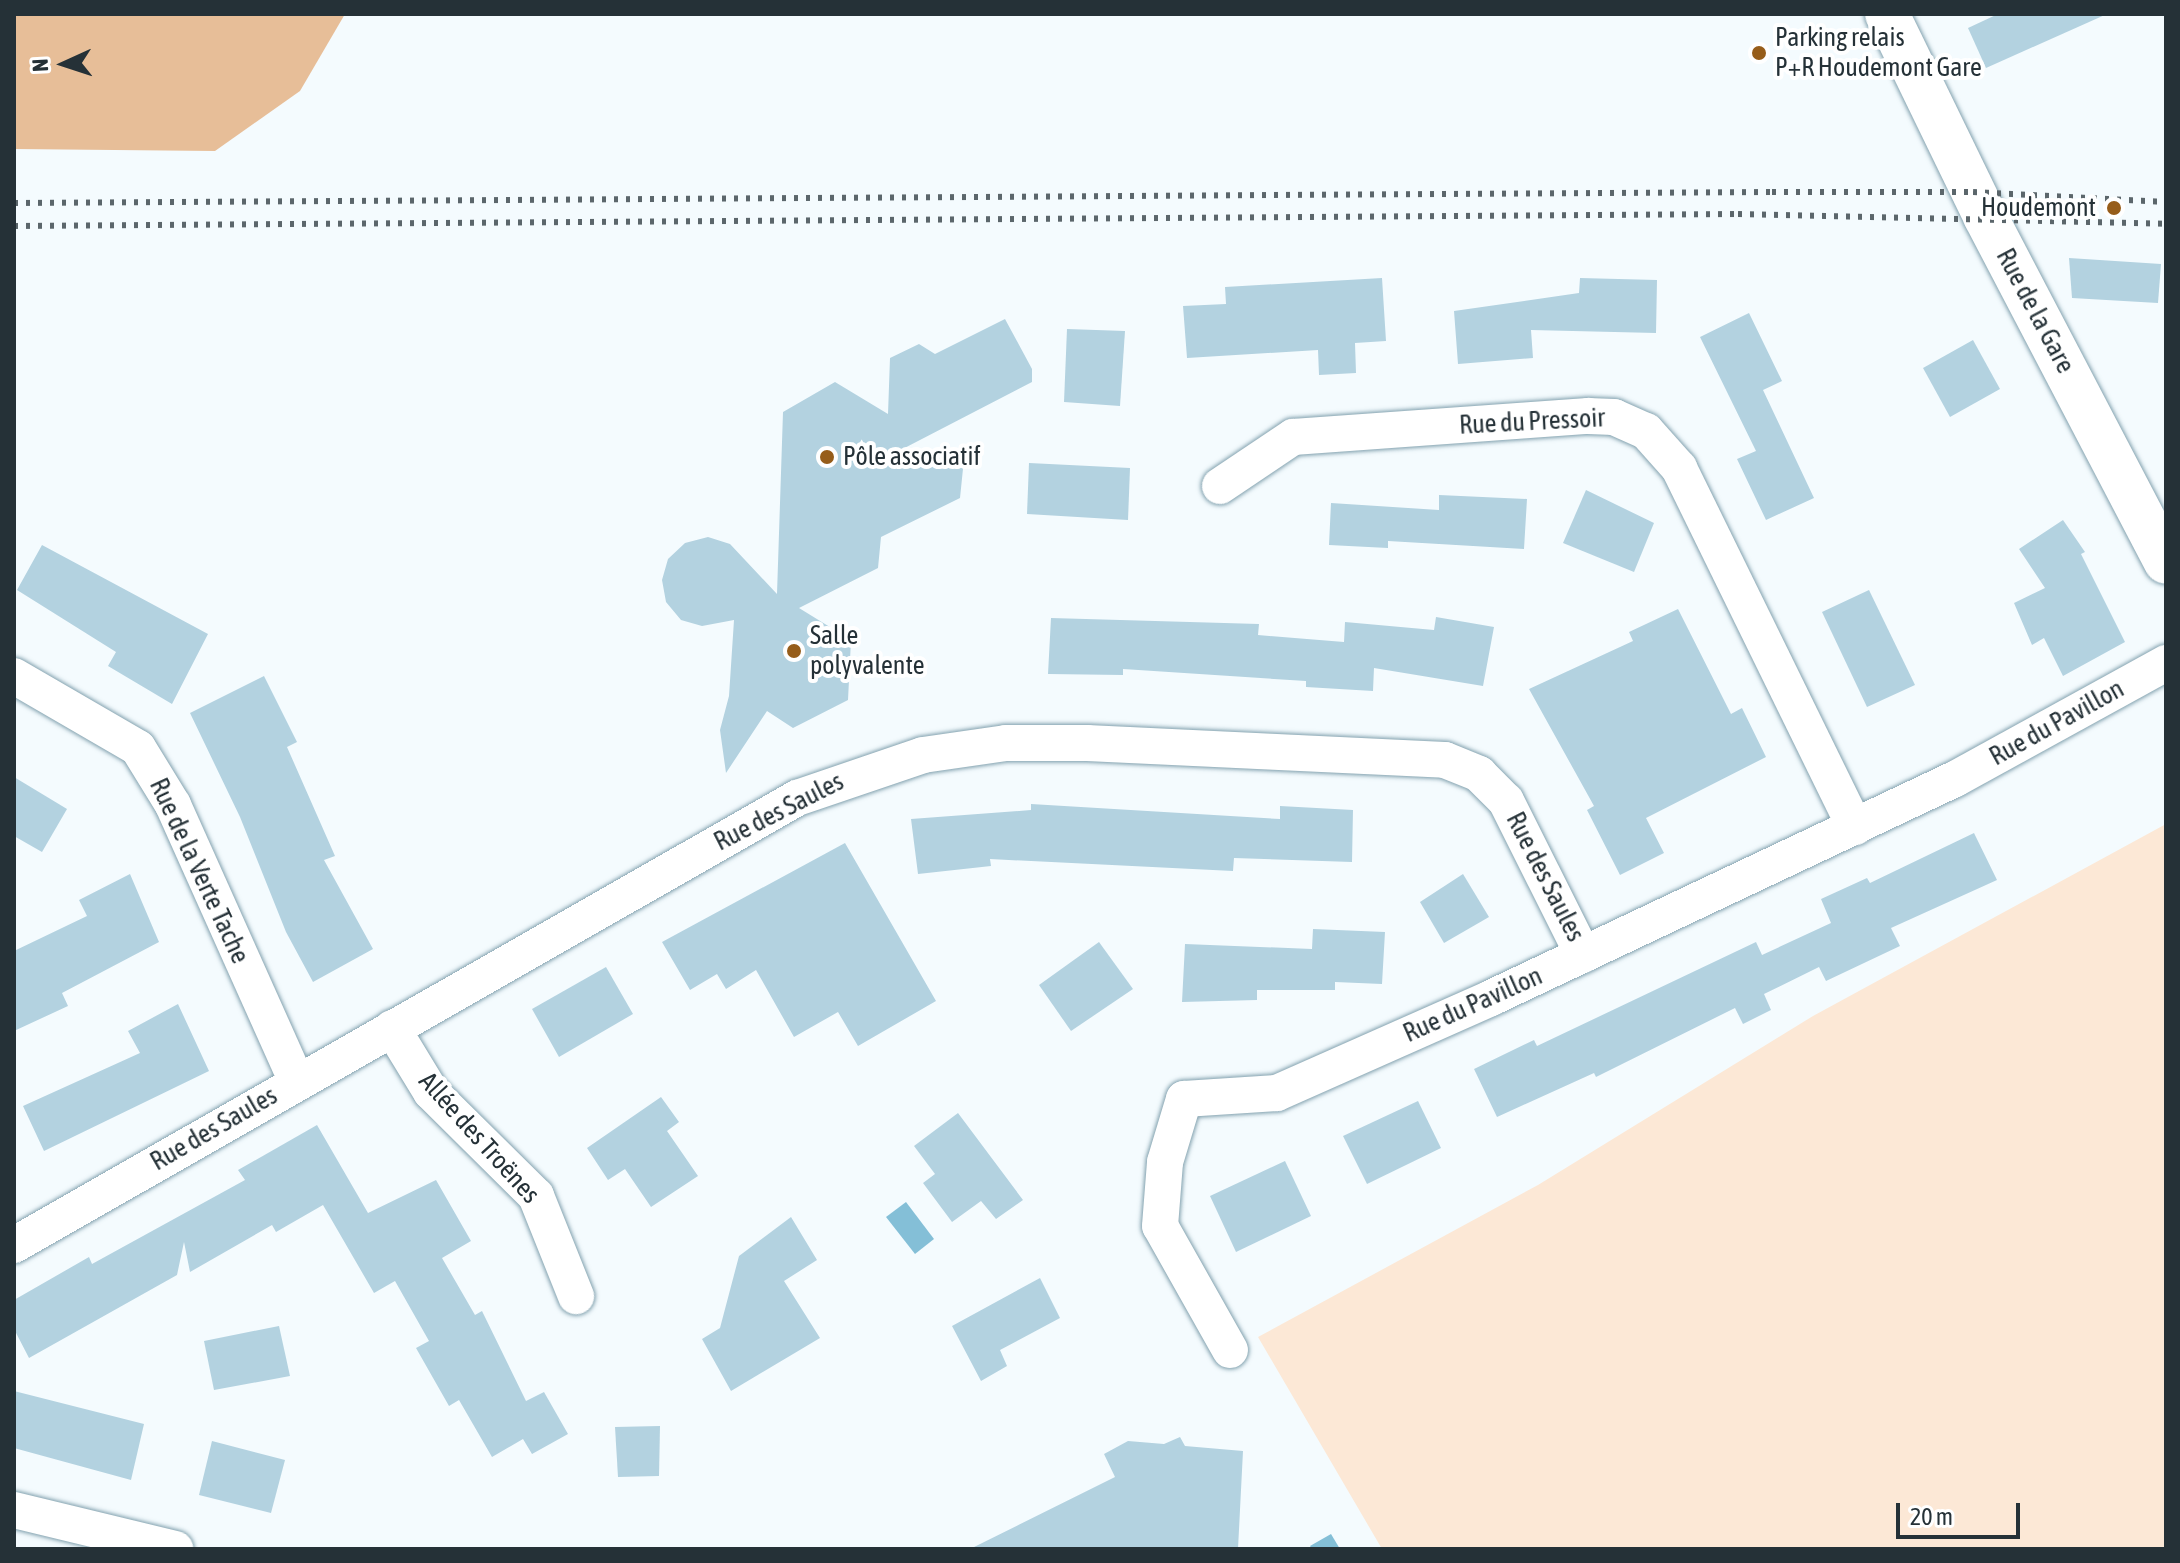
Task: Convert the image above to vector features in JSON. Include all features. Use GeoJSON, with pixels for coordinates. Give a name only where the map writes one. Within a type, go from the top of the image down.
{"type":"FeatureCollection","features":[{"type":"Feature","properties":{"kind":"street","name":"Rue de la Gare"},"geometry":{"type":"LineString","coordinates":[[1887,14],[1991,229],[2166,562]]}},
{"type":"Feature","properties":{"kind":"street","name":"Rue du Pressoir"},"geometry":{"type":"LineString","coordinates":[[1220,486],[1293,437],[1588,416],[1614,417],[1646,431],[1679,468],[1855,827]]}},
{"type":"Feature","properties":{"kind":"street","name":"Rue du Pavillon"},"geometry":{"type":"LineString","coordinates":[[1230,1350],[1160,1226],[1165,1162],[1184,1099],[1277,1093],[1583,955],[1955,779],[2166,663]]}},
{"type":"Feature","properties":{"kind":"street","name":"Rue de la Verte Tache"},"geometry":{"type":"LineString","coordinates":[[14,676],[138,748],[173,805],[297,1082]]}},
{"type":"Feature","properties":{"kind":"street","name":"Rue des Saules"},"geometry":{"type":"LineString","coordinates":[[14,1245],[797,798],[883,765],[1006,743],[1445,760],[1479,774],[1506,801],[1583,955]]}},
{"type":"Feature","properties":{"kind":"street","name":"Allée des Troënes"},"geometry":{"type":"LineString","coordinates":[[392,1028],[431,1092],[536,1196],[576,1296]]}},
{"type":"Feature","properties":{"kind":"street"},"geometry":{"type":"LineString","coordinates":[[14,1510],[175,1549]]}},
{"type":"Feature","properties":{"kind":"shaded area"},"geometry":{"type":"Polygon","coordinates":[[[14,14],[345,14],[300,91],[215,151],[14,149],[14,14]]]}},
{"type":"Feature","properties":{"kind":"shaded area"},"geometry":{"type":"Polygon","coordinates":[[[2166,824],[2166,1549],[1382,1549],[1258,1337],[1538,1185],[1813,1016],[2166,824]]]}},
{"type":"Feature","properties":{"kind":"water"},"geometry":{"type":"Polygon","coordinates":[[[906,1202],[934,1239],[915,1254],[886,1217],[906,1202]]]}},
{"type":"Feature","properties":{"kind":"water"},"geometry":{"type":"Polygon","coordinates":[[[1331,1534],[1340,1549],[1312,1549],[1310,1546],[1331,1534]]]}},
{"type":"Feature","properties":{"kind":"building"},"geometry":{"type":"Polygon","coordinates":[[[1998,14],[2107,14],[1986,68],[1968,28],[1998,14]]]}},
{"type":"Feature","properties":{"kind":"building"},"geometry":{"type":"Polygon","coordinates":[[[2069,258],[2161,264],[2158,303],[2072,298],[2069,258]]]}},
{"type":"Feature","properties":{"kind":"building"},"geometry":{"type":"Polygon","coordinates":[[[1382,278],[1386,341],[1355,343],[1356,373],[1319,375],[1318,350],[1187,358],[1183,306],[1226,304],[1225,287],[1382,278]]]}},
{"type":"Feature","properties":{"kind":"building"},"geometry":{"type":"Polygon","coordinates":[[[1580,278],[1657,280],[1656,333],[1531,330],[1533,358],[1458,364],[1454,311],[1579,293],[1580,278]]]}},
{"type":"Feature","properties":{"kind":"building"},"geometry":{"type":"Polygon","coordinates":[[[1749,313],[1782,381],[1763,390],[1814,498],[1766,520],[1737,459],[1756,451],[1700,337],[1749,313]]]}},
{"type":"Feature","properties":{"kind":"building"},"geometry":{"type":"Polygon","coordinates":[[[1005,319],[1032,369],[1032,382],[891,455],[964,459],[960,498],[881,537],[878,568],[799,608],[851,640],[848,700],[793,728],[767,711],[726,773],[720,730],[729,696],[734,620],[702,626],[681,620],[666,602],[662,580],[668,559],[685,543],[708,537],[730,544],[777,594],[783,412],[835,382],[888,414],[890,358],[919,344],[935,354],[1005,319]]]}},
{"type":"Feature","properties":{"kind":"building"},"geometry":{"type":"Polygon","coordinates":[[[1067,329],[1125,331],[1120,406],[1064,402],[1067,329]]]}},
{"type":"Feature","properties":{"kind":"building"},"geometry":{"type":"Polygon","coordinates":[[[1973,340],[2000,389],[1950,417],[1923,368],[1973,340]]]}},
{"type":"Feature","properties":{"kind":"building"},"geometry":{"type":"Polygon","coordinates":[[[1029,463],[1130,468],[1128,520],[1027,514],[1029,463]]]}},
{"type":"Feature","properties":{"kind":"building"},"geometry":{"type":"Polygon","coordinates":[[[1586,490],[1654,523],[1634,572],[1563,543],[1586,490]]]}},
{"type":"Feature","properties":{"kind":"building"},"geometry":{"type":"Polygon","coordinates":[[[1439,495],[1527,499],[1524,549],[1388,541],[1388,548],[1329,545],[1331,503],[1439,510],[1439,495]]]}},
{"type":"Feature","properties":{"kind":"building"},"geometry":{"type":"Polygon","coordinates":[[[2063,520],[2085,552],[2081,554],[2125,642],[2063,676],[2044,638],[2032,645],[2014,603],[2045,588],[2019,549],[2063,520]]]}},
{"type":"Feature","properties":{"kind":"building"},"geometry":{"type":"Polygon","coordinates":[[[42,545],[208,634],[172,704],[108,666],[116,652],[17,590],[42,545]]]}},
{"type":"Feature","properties":{"kind":"building"},"geometry":{"type":"Polygon","coordinates":[[[1869,590],[1915,685],[1867,707],[1822,612],[1869,590]]]}},
{"type":"Feature","properties":{"kind":"building"},"geometry":{"type":"Polygon","coordinates":[[[1678,609],[1731,714],[1742,708],[1766,757],[1646,818],[1664,853],[1620,875],[1587,810],[1594,806],[1529,689],[1633,641],[1629,632],[1678,609]]]}},
{"type":"Feature","properties":{"kind":"building"},"geometry":{"type":"Polygon","coordinates":[[[1436,617],[1494,627],[1483,686],[1374,668],[1373,691],[1306,687],[1306,681],[1123,669],[1123,675],[1048,674],[1051,618],[1259,624],[1258,635],[1344,642],[1345,622],[1434,630],[1436,617]]]}},
{"type":"Feature","properties":{"kind":"building"},"geometry":{"type":"Polygon","coordinates":[[[264,676],[297,742],[287,747],[335,856],[324,860],[373,949],[313,982],[286,932],[240,817],[190,713],[264,676]]]}},
{"type":"Feature","properties":{"kind":"building"},"geometry":{"type":"Polygon","coordinates":[[[14,777],[67,809],[42,852],[14,836],[14,777]]]}},
{"type":"Feature","properties":{"kind":"building"},"geometry":{"type":"Polygon","coordinates":[[[1031,804],[1280,819],[1280,806],[1353,810],[1352,862],[1234,858],[1233,871],[990,859],[991,866],[918,874],[911,819],[1031,810],[1031,804]]]}},
{"type":"Feature","properties":{"kind":"building"},"geometry":{"type":"Polygon","coordinates":[[[1974,833],[1997,880],[1891,928],[1900,946],[1826,981],[1819,967],[1764,994],[1771,1010],[1743,1024],[1735,1008],[1596,1077],[1594,1073],[1497,1117],[1474,1069],[1534,1040],[1537,1046],[1756,942],[1762,955],[1831,923],[1821,899],[1867,878],[1870,883],[1974,833]]]}},
{"type":"Feature","properties":{"kind":"building"},"geometry":{"type":"Polygon","coordinates":[[[845,843],[936,1001],[858,1046],[838,1012],[794,1037],[756,970],[726,989],[717,974],[690,990],[662,942],[845,843]]]}},
{"type":"Feature","properties":{"kind":"building"},"geometry":{"type":"Polygon","coordinates":[[[130,874],[159,942],[62,993],[68,1006],[14,1031],[14,951],[87,916],[79,900],[130,874]]]}},
{"type":"Feature","properties":{"kind":"building"},"geometry":{"type":"Polygon","coordinates":[[[1463,874],[1489,917],[1444,943],[1420,902],[1463,874]]]}},
{"type":"Feature","properties":{"kind":"building"},"geometry":{"type":"Polygon","coordinates":[[[1313,929],[1385,932],[1382,984],[1335,982],[1335,990],[1257,990],[1257,1000],[1182,1002],[1185,944],[1312,949],[1313,929]]]}},
{"type":"Feature","properties":{"kind":"building"},"geometry":{"type":"Polygon","coordinates":[[[1099,942],[1133,989],[1071,1031],[1039,985],[1099,942]]]}},
{"type":"Feature","properties":{"kind":"building"},"geometry":{"type":"Polygon","coordinates":[[[606,967],[633,1014],[559,1057],[532,1009],[606,967]]]}},
{"type":"Feature","properties":{"kind":"building"},"geometry":{"type":"Polygon","coordinates":[[[178,1004],[209,1071],[44,1151],[23,1106],[140,1053],[128,1031],[178,1004]]]}},
{"type":"Feature","properties":{"kind":"building"},"geometry":{"type":"Polygon","coordinates":[[[661,1097],[679,1122],[667,1131],[698,1176],[651,1207],[625,1169],[608,1180],[587,1148],[661,1097]]]}},
{"type":"Feature","properties":{"kind":"building"},"geometry":{"type":"Polygon","coordinates":[[[1418,1101],[1441,1148],[1367,1184],[1343,1136],[1418,1101]]]}},
{"type":"Feature","properties":{"kind":"building"},"geometry":{"type":"Polygon","coordinates":[[[958,1113],[1023,1200],[996,1219],[981,1201],[952,1222],[923,1183],[935,1174],[914,1146],[958,1113]]]}},
{"type":"Feature","properties":{"kind":"building"},"geometry":{"type":"Polygon","coordinates":[[[317,1125],[368,1213],[436,1180],[471,1241],[442,1258],[475,1315],[482,1311],[526,1401],[544,1392],[568,1434],[532,1454],[523,1439],[492,1457],[459,1400],[449,1406],[416,1348],[429,1341],[395,1281],[374,1293],[323,1205],[276,1232],[272,1225],[190,1272],[184,1242],[177,1275],[29,1358],[14,1329],[14,1300],[89,1257],[92,1264],[245,1180],[238,1170],[317,1125]]]}},
{"type":"Feature","properties":{"kind":"building"},"geometry":{"type":"Polygon","coordinates":[[[1285,1161],[1311,1216],[1236,1252],[1210,1196],[1285,1161]]]}},
{"type":"Feature","properties":{"kind":"building"},"geometry":{"type":"Polygon","coordinates":[[[791,1217],[817,1260],[784,1281],[820,1338],[731,1391],[702,1339],[720,1328],[739,1256],[791,1217]]]}},
{"type":"Feature","properties":{"kind":"building"},"geometry":{"type":"Polygon","coordinates":[[[1040,1278],[1060,1318],[1000,1350],[1007,1366],[981,1381],[952,1326],[1040,1278]]]}},
{"type":"Feature","properties":{"kind":"building"},"geometry":{"type":"Polygon","coordinates":[[[279,1326],[290,1376],[214,1390],[204,1341],[279,1326]]]}},
{"type":"Feature","properties":{"kind":"building"},"geometry":{"type":"Polygon","coordinates":[[[14,1391],[144,1424],[131,1480],[14,1448],[14,1391]]]}},
{"type":"Feature","properties":{"kind":"building"},"geometry":{"type":"Polygon","coordinates":[[[660,1426],[659,1476],[618,1477],[615,1427],[660,1426]]]}},
{"type":"Feature","properties":{"kind":"building"},"geometry":{"type":"Polygon","coordinates":[[[1180,1437],[1185,1446],[1243,1451],[1238,1549],[970,1549],[1115,1477],[1104,1454],[1128,1441],[1164,1444],[1180,1437]]]}},
{"type":"Feature","properties":{"kind":"building"},"geometry":{"type":"Polygon","coordinates":[[[212,1441],[285,1460],[271,1513],[199,1495],[212,1441]]]}},
{"type":"Feature","properties":{"kind":"railway"},"geometry":{"type":"LineString","coordinates":[[14,203],[1772,192],[1973,192],[2166,202]]}},
{"type":"Feature","properties":{"kind":"railway"},"geometry":{"type":"LineString","coordinates":[[14,226],[1738,214],[2166,224]]}},
{"type":"Feature","properties":{"kind":"place","name":"Parking relais P+R Houdemont Gare"},"geometry":{"type":"Point","coordinates":[1759,53]}},
{"type":"Feature","properties":{"kind":"place","name":"Houdemont"},"geometry":{"type":"Point","coordinates":[2114,208]}},
{"type":"Feature","properties":{"kind":"place","name":"Pôle associatif"},"geometry":{"type":"Point","coordinates":[827,457]}},
{"type":"Feature","properties":{"kind":"place","name":"Salle polyvalente"},"geometry":{"type":"Point","coordinates":[794,651]}}]}
